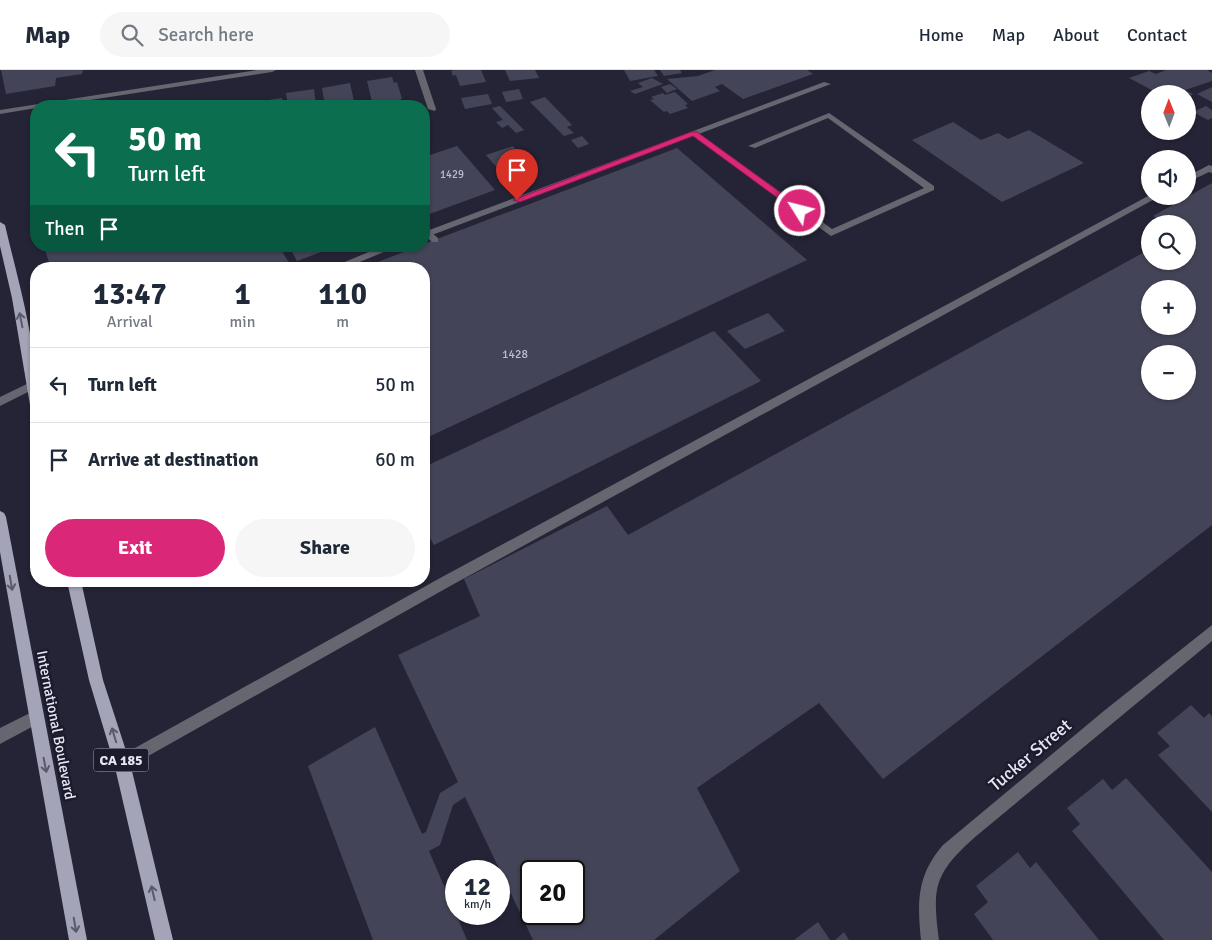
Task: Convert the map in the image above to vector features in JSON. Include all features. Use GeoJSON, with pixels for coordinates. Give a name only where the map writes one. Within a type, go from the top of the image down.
{"type":"FeatureCollection","features":[{"type":"Feature","properties":{"kind":"main road"},"geometry":{"type":"LineString","coordinates":[[0,225],[30,360]]}},
{"type":"Feature","properties":{"kind":"main road","name":"International Boulevard"},"geometry":{"type":"LineString","coordinates":[[0,517],[78,940]]}},
{"type":"Feature","properties":{"kind":"main road","name":"CA 185"},"geometry":{"type":"LineString","coordinates":[[75,587],[96,680],[122,763],[164,940]]}},
{"type":"Feature","properties":{"kind":"street"},"geometry":{"type":"LineString","coordinates":[[75,100],[272,70]]}},
{"type":"Feature","properties":{"kind":"street"},"geometry":{"type":"LineString","coordinates":[[419,70],[429,100]]}},
{"type":"Feature","properties":{"kind":"street"},"geometry":{"type":"LineString","coordinates":[[430,236],[827,84]]}},
{"type":"Feature","properties":{"kind":"street"},"geometry":{"type":"LineString","coordinates":[[430,103],[432,109]]}},
{"type":"Feature","properties":{"kind":"street"},"geometry":{"type":"LineString","coordinates":[[0,112],[30,107]]}},
{"type":"Feature","properties":{"kind":"street"},"geometry":{"type":"LineString","coordinates":[[694,134],[831,233],[931,188],[829,116],[752,146]]}},
{"type":"Feature","properties":{"kind":"street"},"geometry":{"type":"LineString","coordinates":[[1196,175],[1209,168],[1212,170]]}},
{"type":"Feature","properties":{"kind":"street"},"geometry":{"type":"LineString","coordinates":[[122,763],[447,581],[1141,204]]}},
{"type":"Feature","properties":{"kind":"street"},"geometry":{"type":"LineString","coordinates":[[352,262],[378,252]]}},
{"type":"Feature","properties":{"kind":"street"},"geometry":{"type":"LineString","coordinates":[[0,402],[30,387]]}},
{"type":"Feature","properties":{"kind":"street","name":"Tucker Street"},"geometry":{"type":"LineString","coordinates":[[930,940],[927,919],[928,893],[936,869],[956,843],[1212,632]]}},
{"type":"Feature","properties":{"kind":"street"},"geometry":{"type":"LineString","coordinates":[[0,736],[36,717]]}},
{"type":"Feature","properties":{"kind":"building"},"geometry":{"type":"Polygon","coordinates":[[[1,70],[83,70],[82,74],[56,78],[55,86],[6,94],[1,70]]]}},
{"type":"Feature","properties":{"kind":"building"},"geometry":{"type":"Polygon","coordinates":[[[481,70],[486,82],[460,86],[456,75],[453,76],[451,71],[481,70]]]}},
{"type":"Feature","properties":{"kind":"building"},"geometry":{"type":"Polygon","coordinates":[[[505,70],[535,70],[539,78],[510,81],[505,70]]]}},
{"type":"Feature","properties":{"kind":"building"},"geometry":{"type":"Polygon","coordinates":[[[624,70],[654,70],[658,76],[630,81],[624,70]]]}},
{"type":"Feature","properties":{"kind":"building"},"geometry":{"type":"Polygon","coordinates":[[[660,70],[680,70],[682,73],[664,76],[660,70]]]}},
{"type":"Feature","properties":{"kind":"building"},"geometry":{"type":"Polygon","coordinates":[[[715,70],[807,70],[813,74],[743,99],[722,84],[715,87],[720,91],[692,101],[667,79],[698,76],[715,70]]]}},
{"type":"Feature","properties":{"kind":"building"},"geometry":{"type":"Polygon","coordinates":[[[1166,70],[1207,70],[1212,73],[1212,81],[1196,86],[1142,85],[1129,78],[1149,71],[1156,74],[1166,70]]]}},
{"type":"Feature","properties":{"kind":"building"},"geometry":{"type":"Polygon","coordinates":[[[392,77],[394,83],[397,82],[402,99],[372,100],[367,81],[392,77]]]}},
{"type":"Feature","properties":{"kind":"building"},"geometry":{"type":"Polygon","coordinates":[[[652,78],[663,84],[635,94],[630,91],[643,87],[638,83],[652,78]]]}},
{"type":"Feature","properties":{"kind":"building"},"geometry":{"type":"Polygon","coordinates":[[[350,83],[354,100],[324,100],[322,88],[350,83]]]}},
{"type":"Feature","properties":{"kind":"building"},"geometry":{"type":"Polygon","coordinates":[[[670,84],[677,89],[667,93],[661,87],[670,84]]]}},
{"type":"Feature","properties":{"kind":"building"},"geometry":{"type":"Polygon","coordinates":[[[1212,87],[1212,102],[1197,94],[1212,87]]]}},
{"type":"Feature","properties":{"kind":"building"},"geometry":{"type":"Polygon","coordinates":[[[314,89],[315,100],[287,100],[286,93],[314,89]]]}},
{"type":"Feature","properties":{"kind":"building"},"geometry":{"type":"Polygon","coordinates":[[[519,89],[523,99],[506,102],[502,92],[519,89]]]}},
{"type":"Feature","properties":{"kind":"building"},"geometry":{"type":"Polygon","coordinates":[[[675,92],[688,104],[685,105],[688,108],[670,114],[667,111],[664,112],[650,100],[654,99],[651,97],[663,93],[665,95],[675,92]]]}},
{"type":"Feature","properties":{"kind":"building"},"geometry":{"type":"Polygon","coordinates":[[[488,94],[492,104],[465,109],[461,98],[488,94]]]}},
{"type":"Feature","properties":{"kind":"building"},"geometry":{"type":"Polygon","coordinates":[[[545,97],[572,125],[567,127],[574,133],[564,136],[530,102],[545,97]]]}},
{"type":"Feature","properties":{"kind":"building"},"geometry":{"type":"Polygon","coordinates":[[[500,106],[524,130],[516,133],[508,125],[502,128],[496,122],[503,120],[492,108],[500,106]]]}},
{"type":"Feature","properties":{"kind":"building"},"geometry":{"type":"Polygon","coordinates":[[[1206,106],[1212,110],[1212,118],[1208,120],[1196,114],[1196,111],[1206,106]]]}},
{"type":"Feature","properties":{"kind":"building"},"geometry":{"type":"Polygon","coordinates":[[[953,122],[981,140],[998,133],[1008,139],[1029,130],[1084,163],[1002,202],[912,140],[953,122]]]}},
{"type":"Feature","properties":{"kind":"building"},"geometry":{"type":"Polygon","coordinates":[[[582,136],[589,144],[578,148],[571,140],[582,136]]]}},
{"type":"Feature","properties":{"kind":"building"},"geometry":{"type":"Polygon","coordinates":[[[457,146],[495,190],[430,214],[430,155],[457,146]]]}},
{"type":"Feature","properties":{"kind":"building"},"geometry":{"type":"Polygon","coordinates":[[[513,146],[533,168],[506,178],[486,155],[513,146]]]}},
{"type":"Feature","properties":{"kind":"building"},"geometry":{"type":"Polygon","coordinates":[[[677,148],[807,260],[430,436],[430,262],[378,262],[404,252],[430,252],[430,242],[677,148]]]}},
{"type":"Feature","properties":{"kind":"building"},"geometry":{"type":"Polygon","coordinates":[[[1212,183],[1212,525],[883,779],[819,703],[697,788],[740,871],[654,940],[533,940],[526,925],[585,925],[585,860],[520,860],[520,913],[510,892],[510,860],[495,860],[465,797],[453,805],[440,845],[429,851],[445,888],[445,925],[461,925],[467,940],[373,940],[308,766],[375,727],[422,834],[426,832],[440,793],[458,782],[398,655],[480,616],[464,579],[607,506],[628,535],[1141,254],[1141,270],[1196,270],[1196,215],[1155,215],[1173,205],[1196,205],[1196,192],[1212,183]]]}},
{"type":"Feature","properties":{"kind":"building"},"geometry":{"type":"Polygon","coordinates":[[[46,252],[283,252],[288,262],[49,262],[46,252]]]}},
{"type":"Feature","properties":{"kind":"building"},"geometry":{"type":"Polygon","coordinates":[[[292,252],[321,252],[297,261],[292,252]]]}},
{"type":"Feature","properties":{"kind":"building"},"geometry":{"type":"Polygon","coordinates":[[[768,313],[785,331],[745,349],[727,331],[768,313]]]}},
{"type":"Feature","properties":{"kind":"building"},"geometry":{"type":"Polygon","coordinates":[[[714,331],[761,381],[434,545],[430,538],[430,464],[714,331]]]}},
{"type":"Feature","properties":{"kind":"building"},"geometry":{"type":"Polygon","coordinates":[[[1191,705],[1204,718],[1209,713],[1212,716],[1212,812],[1158,755],[1170,746],[1157,733],[1191,705]]]}},
{"type":"Feature","properties":{"kind":"building"},"geometry":{"type":"Polygon","coordinates":[[[1126,778],[1212,872],[1212,940],[1164,940],[1072,831],[1080,824],[1067,808],[1103,779],[1112,790],[1126,778]]]}},
{"type":"Feature","properties":{"kind":"building"},"geometry":{"type":"Polygon","coordinates":[[[1018,852],[1030,868],[1036,862],[1099,940],[993,940],[974,914],[988,902],[976,886],[1018,852]]]}},
{"type":"Feature","properties":{"kind":"building"},"geometry":{"type":"Polygon","coordinates":[[[818,922],[830,940],[794,940],[818,922]]]}},
{"type":"Feature","properties":{"kind":"building"},"geometry":{"type":"Polygon","coordinates":[[[844,932],[849,940],[835,940],[844,932]]]}},
{"type":"Feature","properties":{"kind":"route"},"geometry":{"type":"LineString","coordinates":[[517,200],[694,134],[800,211]]}}]}
